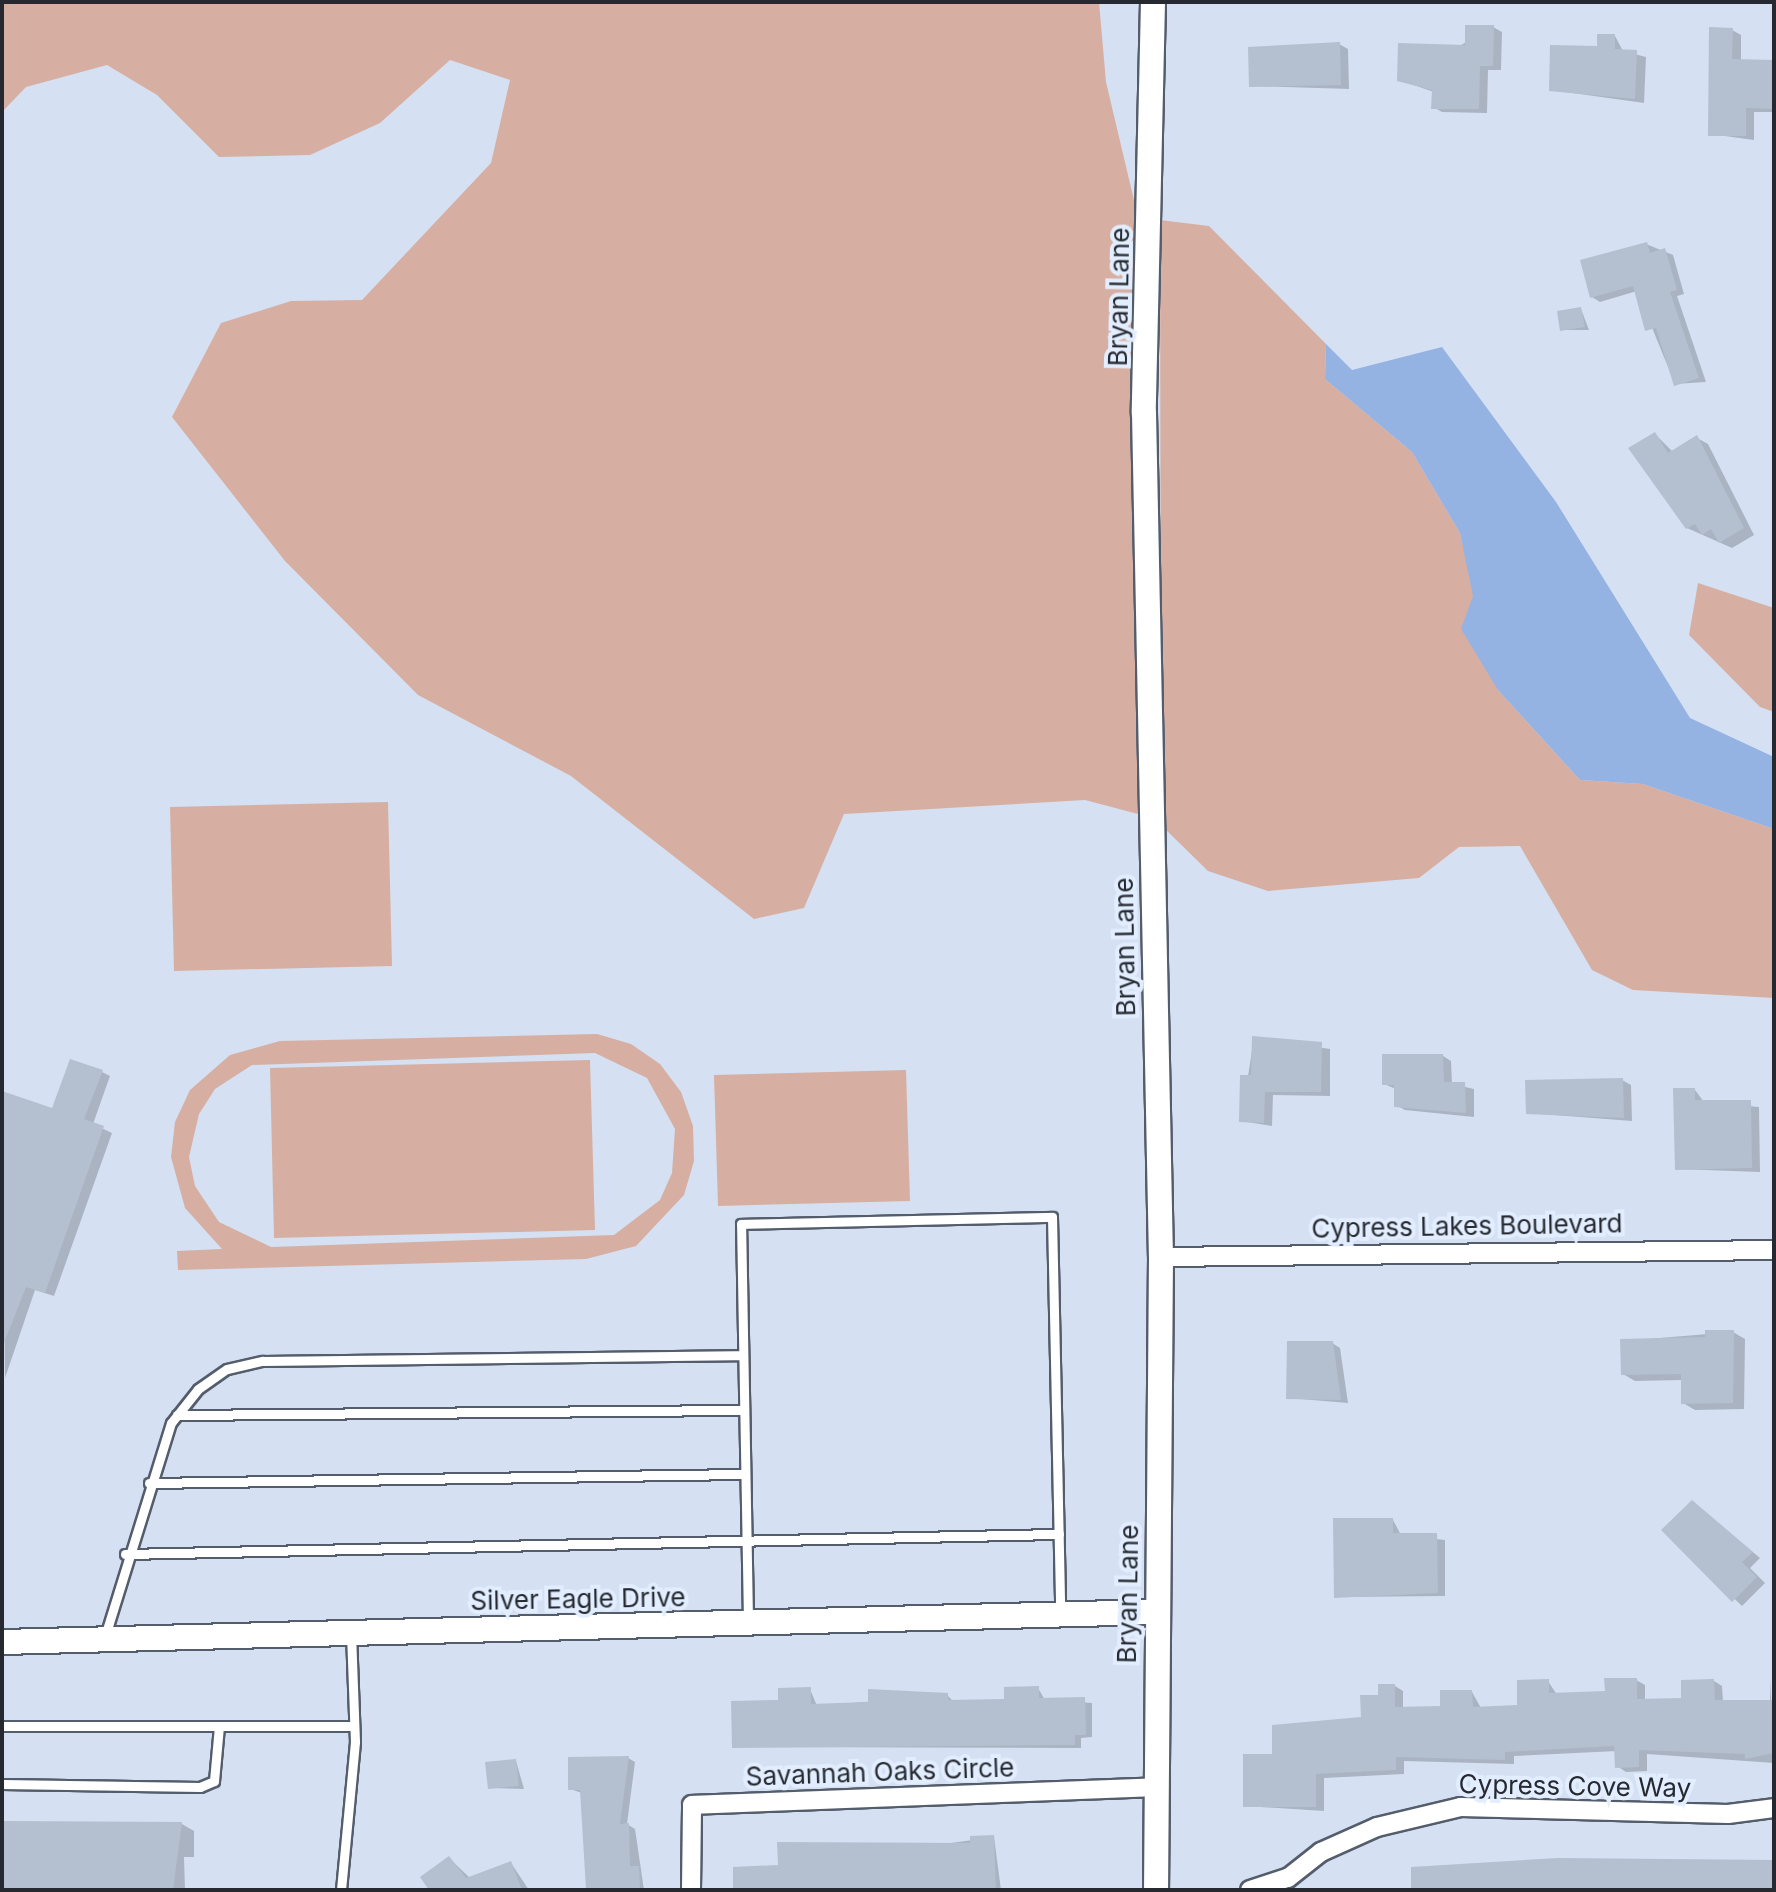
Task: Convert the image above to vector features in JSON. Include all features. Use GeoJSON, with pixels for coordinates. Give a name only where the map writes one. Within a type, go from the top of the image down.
{"type":"FeatureCollection","features":[{"type":"Feature","properties":{"kind":"street","name":"Bryan Lane"},"geometry":{"type":"LineString","coordinates":[[1153,2],[1144,413],[1161,1257],[1155,1612],[1156,1890]]}},
{"type":"Feature","properties":{"kind":"street","name":"Cypress Lakes Boulevard"},"geometry":{"type":"LineString","coordinates":[[1161,1257],[1774,1250]]}},
{"type":"Feature","properties":{"kind":"street","name":"Silver Eagle Drive"},"geometry":{"type":"LineString","coordinates":[[2,1642],[1155,1612]]}},
{"type":"Feature","properties":{"kind":"street","name":"Savannah Oaks Circle"},"geometry":{"type":"LineString","coordinates":[[691,1890],[692,1805],[1155,1787]]}},
{"type":"Feature","properties":{"kind":"street","name":"Cypress Cove Way"},"geometry":{"type":"LineString","coordinates":[[1250,1890],[1288,1878],[1321,1852],[1377,1827],[1461,1807],[1728,1814],[1774,1808]]}},
{"type":"Feature","properties":{"kind":"lane"},"geometry":{"type":"LineString","coordinates":[[748,1623],[741,1224],[1052,1217],[1060,1615]]}},
{"type":"Feature","properties":{"kind":"lane"},"geometry":{"type":"LineString","coordinates":[[104,1639],[125,1554],[177,1415],[227,1369],[263,1361],[742,1355]]}},
{"type":"Feature","properties":{"kind":"lane"},"geometry":{"type":"LineString","coordinates":[[177,1415],[743,1410]]}},
{"type":"Feature","properties":{"kind":"lane"},"geometry":{"type":"LineString","coordinates":[[149,1483],[745,1474]]}},
{"type":"Feature","properties":{"kind":"lane"},"geometry":{"type":"LineString","coordinates":[[125,1554],[1059,1534]]}},
{"type":"Feature","properties":{"kind":"lane"},"geometry":{"type":"LineString","coordinates":[[341,1890],[354,1726],[351,1633]]}},
{"type":"Feature","properties":{"kind":"lane"},"geometry":{"type":"LineString","coordinates":[[2,1726],[354,1726]]}},
{"type":"Feature","properties":{"kind":"lane"},"geometry":{"type":"LineString","coordinates":[[2,1784],[200,1787],[214,1781],[219,1726]]}},
{"type":"Feature","properties":{"kind":"shaded area"},"geometry":{"type":"Polygon","coordinates":[[[2,2],[1099,2],[1106,82],[1137,213],[1138,814],[1085,800],[844,814],[804,908],[754,919],[571,776],[418,695],[285,561],[172,417],[221,323],[291,301],[362,300],[491,163],[510,80],[450,60],[380,123],[310,155],[219,157],[157,95],[107,65],[26,87],[2,112],[2,2]]]}},
{"type":"Feature","properties":{"kind":"shaded area"},"geometry":{"type":"Polygon","coordinates":[[[1160,220],[1209,226],[1326,344],[1325,379],[1412,452],[1460,533],[1498,690],[1580,780],[1643,784],[1774,829],[1774,998],[1633,990],[1592,970],[1520,846],[1459,847],[1419,878],[1268,891],[1208,871],[1161,825],[1160,220]]]}},
{"type":"Feature","properties":{"kind":"shaded area"},"geometry":{"type":"Polygon","coordinates":[[[1698,583],[1774,608],[1774,712],[1760,707],[1689,635],[1698,583]]]}},
{"type":"Feature","properties":{"kind":"shaded area"},"geometry":{"type":"Polygon","coordinates":[[[388,802],[392,966],[174,971],[170,807],[388,802]]]}},
{"type":"Feature","properties":{"kind":"shaded area"},"geometry":{"type":"Polygon","coordinates":[[[597,1034],[631,1044],[660,1064],[681,1092],[693,1126],[694,1161],[684,1195],[636,1246],[586,1259],[178,1270],[177,1251],[222,1249],[185,1208],[171,1157],[175,1122],[190,1090],[230,1055],[280,1041],[597,1034]],[[595,1053],[252,1065],[215,1089],[199,1114],[189,1157],[195,1186],[219,1222],[271,1247],[614,1235],[660,1200],[672,1173],[675,1129],[647,1078],[595,1053]]]}},
{"type":"Feature","properties":{"kind":"shaded area"},"geometry":{"type":"Polygon","coordinates":[[[590,1060],[595,1230],[274,1238],[270,1068],[590,1060]]]}},
{"type":"Feature","properties":{"kind":"shaded area"},"geometry":{"type":"Polygon","coordinates":[[[906,1070],[910,1201],[718,1206],[714,1075],[906,1070]]]}},
{"type":"Feature","properties":{"kind":"water"},"geometry":{"type":"Polygon","coordinates":[[[1326,344],[1352,370],[1442,347],[1556,502],[1690,718],[1774,757],[1774,829],[1643,784],[1580,780],[1498,690],[1461,629],[1473,596],[1460,533],[1412,452],[1325,379],[1326,344]]]}},
{"type":"Feature","properties":{"kind":"building"},"geometry":{"type":"Polygon","coordinates":[[[1465,25],[1494,25],[1493,66],[1480,66],[1479,109],[1431,109],[1432,90],[1397,81],[1398,43],[1465,45],[1465,25]]]}},
{"type":"Feature","properties":{"kind":"building"},"geometry":{"type":"Polygon","coordinates":[[[1709,27],[1733,28],[1732,59],[1774,60],[1774,109],[1746,108],[1746,136],[1708,136],[1709,27]]]}},
{"type":"Feature","properties":{"kind":"building"},"geometry":{"type":"Polygon","coordinates":[[[1597,34],[1615,34],[1615,49],[1637,50],[1635,99],[1549,91],[1550,45],[1597,46],[1597,34]]]}},
{"type":"Feature","properties":{"kind":"building"},"geometry":{"type":"Polygon","coordinates":[[[1340,42],[1341,85],[1249,87],[1248,47],[1340,42]]]}},
{"type":"Feature","properties":{"kind":"building"},"geometry":{"type":"Polygon","coordinates":[[[1647,242],[1650,253],[1665,248],[1677,290],[1670,292],[1699,378],[1674,386],[1656,328],[1645,331],[1633,286],[1590,298],[1580,260],[1647,242]]]}},
{"type":"Feature","properties":{"kind":"building"},"geometry":{"type":"Polygon","coordinates":[[[1581,307],[1585,327],[1560,331],[1557,311],[1581,307]]]}},
{"type":"Feature","properties":{"kind":"building"},"geometry":{"type":"Polygon","coordinates":[[[1655,432],[1668,453],[1697,435],[1744,528],[1719,543],[1711,529],[1702,535],[1695,524],[1686,529],[1628,448],[1655,432]]]}},
{"type":"Feature","properties":{"kind":"building"},"geometry":{"type":"Polygon","coordinates":[[[1252,1036],[1322,1042],[1321,1092],[1265,1092],[1264,1123],[1239,1122],[1240,1075],[1251,1075],[1252,1036]]]}},
{"type":"Feature","properties":{"kind":"building"},"geometry":{"type":"Polygon","coordinates":[[[1382,1054],[1443,1054],[1444,1082],[1465,1082],[1466,1113],[1394,1107],[1394,1085],[1382,1085],[1382,1054]]]}},
{"type":"Feature","properties":{"kind":"building"},"geometry":{"type":"Polygon","coordinates":[[[70,1059],[103,1070],[84,1119],[104,1126],[45,1293],[26,1287],[2,1348],[2,1091],[52,1108],[70,1059]]]}},
{"type":"Feature","properties":{"kind":"building"},"geometry":{"type":"Polygon","coordinates":[[[1623,1078],[1624,1118],[1526,1114],[1525,1080],[1623,1078]]]}},
{"type":"Feature","properties":{"kind":"building"},"geometry":{"type":"Polygon","coordinates":[[[1673,1088],[1695,1088],[1695,1100],[1751,1100],[1752,1168],[1675,1170],[1673,1088]]]}},
{"type":"Feature","properties":{"kind":"building"},"geometry":{"type":"Polygon","coordinates":[[[1705,1330],[1734,1330],[1733,1403],[1681,1404],[1681,1374],[1621,1375],[1620,1339],[1705,1337],[1705,1330]]]}},
{"type":"Feature","properties":{"kind":"building"},"geometry":{"type":"Polygon","coordinates":[[[1287,1341],[1333,1341],[1341,1400],[1286,1399],[1287,1341]]]}},
{"type":"Feature","properties":{"kind":"building"},"geometry":{"type":"Polygon","coordinates":[[[1692,1500],[1753,1552],[1742,1562],[1757,1577],[1732,1602],[1661,1530],[1692,1500]]]}},
{"type":"Feature","properties":{"kind":"building"},"geometry":{"type":"Polygon","coordinates":[[[1333,1518],[1393,1518],[1393,1533],[1437,1533],[1438,1593],[1334,1598],[1333,1518]]]}},
{"type":"Feature","properties":{"kind":"building"},"geometry":{"type":"Polygon","coordinates":[[[1604,1678],[1637,1678],[1637,1699],[1681,1698],[1681,1680],[1714,1679],[1715,1700],[1774,1700],[1774,1753],[1745,1759],[1745,1754],[1639,1750],[1639,1767],[1615,1768],[1614,1746],[1505,1752],[1505,1760],[1396,1757],[1396,1770],[1316,1774],[1316,1807],[1243,1807],[1243,1754],[1272,1754],[1272,1725],[1361,1717],[1360,1695],[1378,1695],[1378,1684],[1395,1684],[1395,1707],[1440,1706],[1440,1690],[1472,1690],[1473,1707],[1517,1705],[1517,1680],[1549,1679],[1549,1693],[1605,1691],[1604,1678]]]}},
{"type":"Feature","properties":{"kind":"building"},"geometry":{"type":"Polygon","coordinates":[[[1039,1686],[1039,1698],[1085,1697],[1086,1735],[1075,1735],[1075,1745],[732,1748],[731,1701],[778,1700],[778,1688],[811,1687],[811,1704],[868,1702],[868,1689],[948,1693],[948,1700],[1004,1699],[1004,1687],[1039,1686]]]}},
{"type":"Feature","properties":{"kind":"building"},"geometry":{"type":"Polygon","coordinates":[[[629,1756],[620,1824],[629,1823],[630,1866],[639,1866],[640,1888],[586,1889],[580,1790],[568,1790],[568,1757],[629,1756]]]}},
{"type":"Feature","properties":{"kind":"building"},"geometry":{"type":"Polygon","coordinates":[[[516,1759],[519,1786],[488,1789],[485,1762],[516,1759]]]}},
{"type":"Feature","properties":{"kind":"building"},"geometry":{"type":"Polygon","coordinates":[[[2,1821],[182,1822],[173,1890],[2,1890],[2,1821]]]}},
{"type":"Feature","properties":{"kind":"building"},"geometry":{"type":"Polygon","coordinates":[[[994,1835],[996,1890],[733,1890],[733,1867],[778,1865],[777,1842],[970,1843],[970,1836],[994,1835]]]}},
{"type":"Feature","properties":{"kind":"building"},"geometry":{"type":"Polygon","coordinates":[[[449,1856],[466,1878],[511,1861],[522,1890],[429,1890],[420,1877],[449,1856]]]}},
{"type":"Feature","properties":{"kind":"building"},"geometry":{"type":"Polygon","coordinates":[[[1558,1858],[1774,1860],[1774,1890],[1411,1890],[1411,1867],[1558,1858]]]}}]}
